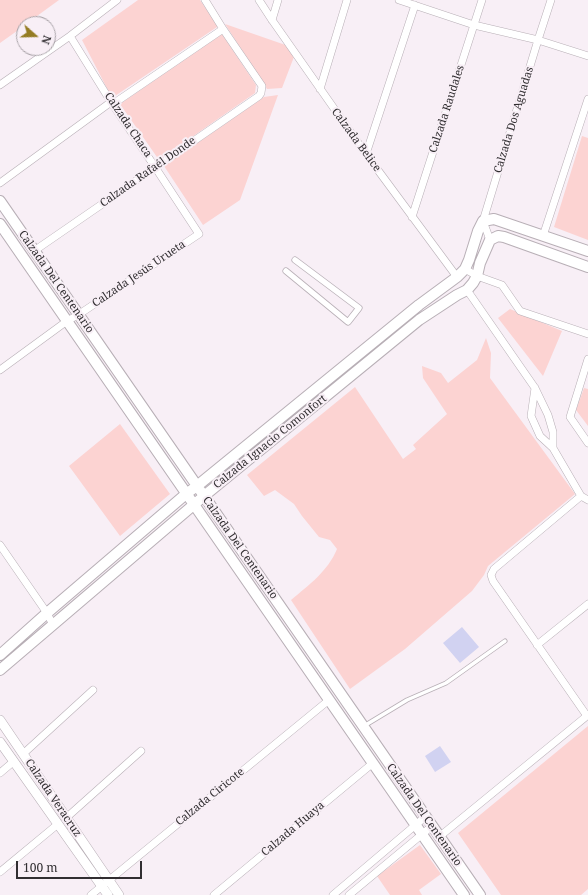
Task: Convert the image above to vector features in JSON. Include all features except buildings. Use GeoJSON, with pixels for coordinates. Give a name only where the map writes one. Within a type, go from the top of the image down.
{"type":"FeatureCollection","features":[{"type":"Feature","properties":{"kind":"main road","name":"Calzada Del Centenario"},"geometry":{"type":"LineString","coordinates":[[0,201],[480,895]]}},
{"type":"Feature","properties":{"kind":"main road"},"geometry":{"type":"LineString","coordinates":[[465,269],[483,221],[494,219],[588,251]]}},
{"type":"Feature","properties":{"kind":"main road","name":"Calzada Del Centenario"},"geometry":{"type":"LineString","coordinates":[[0,224],[464,895]]}},
{"type":"Feature","properties":{"kind":"main road"},"geometry":{"type":"LineString","coordinates":[[472,283],[490,240],[498,236],[588,267]]}},
{"type":"Feature","properties":{"kind":"main road","name":"Calzada Ignacio Comonfort"},"geometry":{"type":"LineString","coordinates":[[0,655],[186,494],[419,305],[457,277],[465,269]]}},
{"type":"Feature","properties":{"kind":"main road","name":"Calzada Ignacio Comonfort"},"geometry":{"type":"LineString","coordinates":[[0,670],[204,496],[419,320],[457,295],[472,283]]}},
{"type":"Feature","properties":{"kind":"street"},"geometry":{"type":"LineString","coordinates":[[0,85],[70,36],[117,0]]}},
{"type":"Feature","properties":{"kind":"street"},"geometry":{"type":"LineString","coordinates":[[0,183],[112,103],[222,29],[205,0]]}},
{"type":"Feature","properties":{"kind":"street","name":"Calzada Belice"},"geometry":{"type":"LineString","coordinates":[[259,0],[366,154],[457,277]]}},
{"type":"Feature","properties":{"kind":"street"},"geometry":{"type":"LineString","coordinates":[[272,20],[278,0]]}},
{"type":"Feature","properties":{"kind":"street"},"geometry":{"type":"LineString","coordinates":[[320,89],[348,0]]}},
{"type":"Feature","properties":{"kind":"street"},"geometry":{"type":"LineString","coordinates":[[399,0],[474,25],[538,40],[588,56]]}},
{"type":"Feature","properties":{"kind":"street","name":"Calzada Raudales"},"geometry":{"type":"LineString","coordinates":[[412,217],[482,0]]}},
{"type":"Feature","properties":{"kind":"street","name":"Calzada Dos Aguadas"},"geometry":{"type":"LineString","coordinates":[[483,221],[551,0]]}},
{"type":"Feature","properties":{"kind":"street"},"geometry":{"type":"LineString","coordinates":[[366,154],[415,5]]}},
{"type":"Feature","properties":{"kind":"street","name":"Calzada Rafaél Donde"},"geometry":{"type":"LineString","coordinates":[[34,251],[259,96],[262,86],[222,29]]}},
{"type":"Feature","properties":{"kind":"street","name":"Calzada Chaca"},"geometry":{"type":"LineString","coordinates":[[70,36],[112,103],[156,167],[199,234]]}},
{"type":"Feature","properties":{"kind":"street"},"geometry":{"type":"LineString","coordinates":[[543,236],[588,99]]}},
{"type":"Feature","properties":{"kind":"street"},"geometry":{"type":"LineString","coordinates":[[483,221],[490,240]]}},
{"type":"Feature","properties":{"kind":"street","name":"Calzada Jesús Urueta"},"geometry":{"type":"LineString","coordinates":[[0,370],[67,321],[199,234]]}},
{"type":"Feature","properties":{"kind":"street"},"geometry":{"type":"LineString","coordinates":[[286,271],[348,322],[359,308],[295,260]]}},
{"type":"Feature","properties":{"kind":"street"},"geometry":{"type":"LineString","coordinates":[[465,269],[535,388],[548,415],[553,432],[553,448]]}},
{"type":"Feature","properties":{"kind":"street"},"geometry":{"type":"LineString","coordinates":[[472,283],[502,285],[520,310],[588,334]]}},
{"type":"Feature","properties":{"kind":"street"},"geometry":{"type":"LineString","coordinates":[[588,359],[570,417],[588,442]]}},
{"type":"Feature","properties":{"kind":"street"},"geometry":{"type":"LineString","coordinates":[[535,388],[532,416],[540,436],[553,448],[581,496],[588,500]]}},
{"type":"Feature","properties":{"kind":"street"},"geometry":{"type":"LineString","coordinates":[[439,837],[587,715],[493,581],[491,575],[494,569],[581,496]]}},
{"type":"Feature","properties":{"kind":"street"},"geometry":{"type":"LineString","coordinates":[[0,545],[47,613],[53,625]]}},
{"type":"Feature","properties":{"kind":"street"},"geometry":{"type":"LineString","coordinates":[[537,645],[588,604]]}},
{"type":"Feature","properties":{"kind":"street"},"geometry":{"type":"LineString","coordinates":[[23,754],[93,690]]}},
{"type":"Feature","properties":{"kind":"street","name":"Calzada Ciricote"},"geometry":{"type":"LineString","coordinates":[[91,895],[329,700]]}},
{"type":"Feature","properties":{"kind":"street","name":"Calzada Veracruz"},"geometry":{"type":"LineString","coordinates":[[0,720],[66,818],[105,883],[108,895]]}},
{"type":"Feature","properties":{"kind":"street","name":"Calzada Veracruz"},"geometry":{"type":"LineString","coordinates":[[0,742],[58,824],[105,883],[119,895]]}},
{"type":"Feature","properties":{"kind":"street"},"geometry":{"type":"LineString","coordinates":[[66,818],[141,751]]}},
{"type":"Feature","properties":{"kind":"street"},"geometry":{"type":"LineString","coordinates":[[0,773],[13,762]]}},
{"type":"Feature","properties":{"kind":"street","name":"Calzada Huaya"},"geometry":{"type":"LineString","coordinates":[[214,895],[373,763]]}},
{"type":"Feature","properties":{"kind":"street"},"geometry":{"type":"LineString","coordinates":[[333,895],[425,816]]}},
{"type":"Feature","properties":{"kind":"street"},"geometry":{"type":"LineString","coordinates":[[0,872],[58,824]]}},
{"type":"Feature","properties":{"kind":"street"},"geometry":{"type":"LineString","coordinates":[[349,895],[432,826]]}},
{"type":"Feature","properties":{"kind":"lane"},"geometry":{"type":"LineString","coordinates":[[363,726],[406,700],[446,683],[505,641]]}},
{"type":"Feature","properties":{"kind":"shaded area"},"geometry":{"type":"Polygon","coordinates":[[[0,0],[59,0],[37,16],[16,16],[16,32],[0,43],[0,0]]]}},
{"type":"Feature","properties":{"kind":"shaded area"},"geometry":{"type":"Polygon","coordinates":[[[138,0],[200,0],[217,27],[112,98],[82,40],[138,0]]]}},
{"type":"Feature","properties":{"kind":"shaded area"},"geometry":{"type":"Polygon","coordinates":[[[225,24],[297,49],[282,88],[267,89],[225,24]]]}},
{"type":"Feature","properties":{"kind":"shaded area"},"geometry":{"type":"Polygon","coordinates":[[[222,34],[256,85],[255,93],[159,160],[120,104],[222,34]]]}},
{"type":"Feature","properties":{"kind":"shaded area"},"geometry":{"type":"Polygon","coordinates":[[[278,95],[240,200],[203,225],[164,166],[264,97],[278,95]]]}},
{"type":"Feature","properties":{"kind":"shaded area"},"geometry":{"type":"Polygon","coordinates":[[[582,136],[588,138],[588,240],[554,227],[582,136]]]}},
{"type":"Feature","properties":{"kind":"shaded area"},"geometry":{"type":"Polygon","coordinates":[[[510,309],[562,331],[543,376],[498,318],[510,309]]]}},
{"type":"Feature","properties":{"kind":"shaded area"},"geometry":{"type":"Polygon","coordinates":[[[486,338],[491,353],[490,378],[575,494],[488,566],[484,575],[472,591],[405,649],[350,689],[291,600],[323,571],[329,564],[337,549],[330,540],[319,537],[294,504],[275,490],[264,496],[247,475],[355,387],[403,459],[416,449],[413,445],[447,414],[423,378],[422,366],[441,373],[448,383],[477,360],[486,338]]]}},
{"type":"Feature","properties":{"kind":"shaded area"},"geometry":{"type":"Polygon","coordinates":[[[584,388],[588,389],[588,426],[576,410],[584,388]]]}},
{"type":"Feature","properties":{"kind":"shaded area"},"geometry":{"type":"Polygon","coordinates":[[[120,424],[170,494],[120,536],[69,466],[120,424]]]}},
{"type":"Feature","properties":{"kind":"shaded area"},"geometry":{"type":"Polygon","coordinates":[[[588,726],[588,889],[581,895],[501,895],[458,833],[588,726]]]}},
{"type":"Feature","properties":{"kind":"shaded area"},"geometry":{"type":"Polygon","coordinates":[[[420,845],[441,874],[419,890],[422,895],[390,895],[377,876],[420,845]]]}},
{"type":"Feature","properties":{"kind":"water"},"geometry":{"type":"Polygon","coordinates":[[[462,627],[479,647],[460,663],[443,643],[462,627]]]}},
{"type":"Feature","properties":{"kind":"water"},"geometry":{"type":"Polygon","coordinates":[[[440,746],[451,762],[435,772],[425,756],[440,746]]]}}]}
